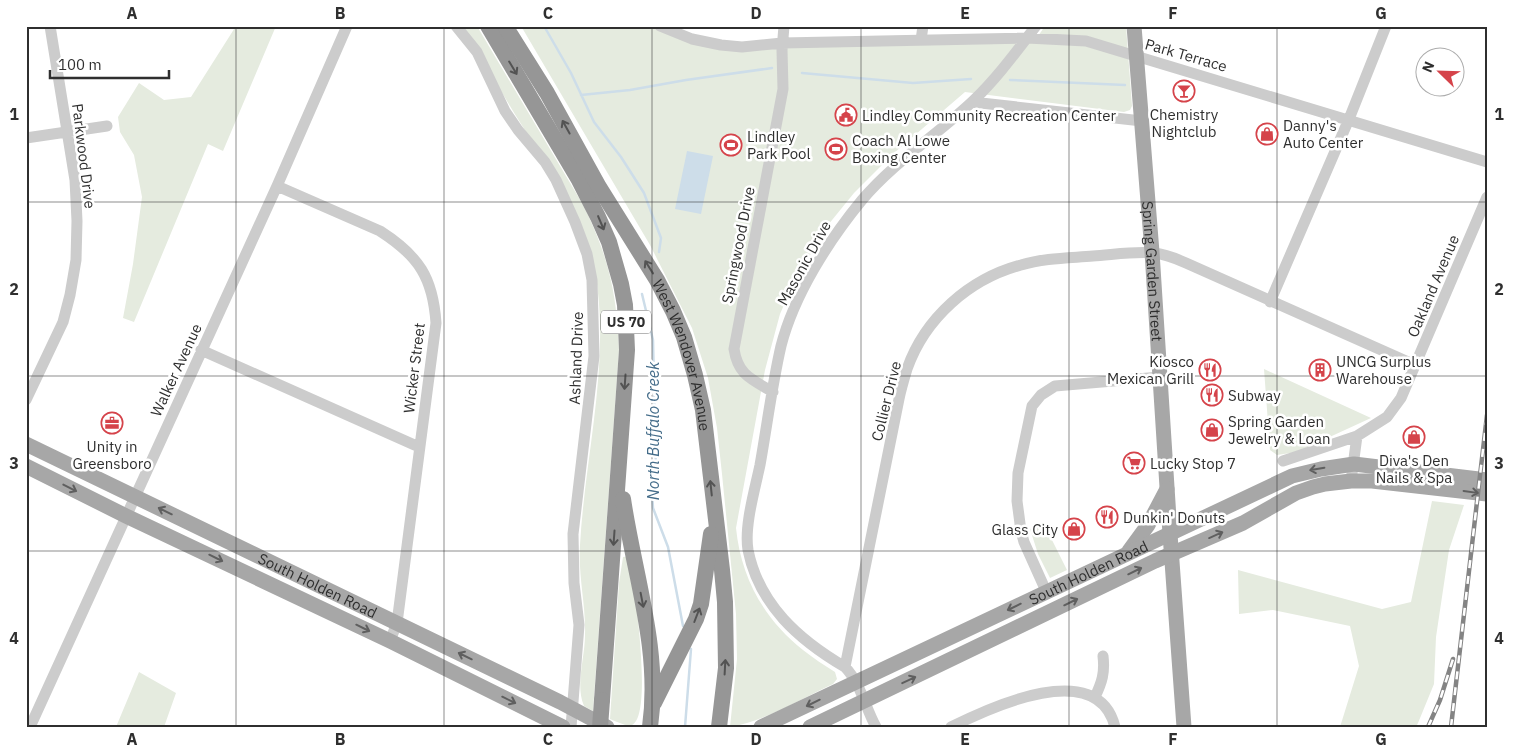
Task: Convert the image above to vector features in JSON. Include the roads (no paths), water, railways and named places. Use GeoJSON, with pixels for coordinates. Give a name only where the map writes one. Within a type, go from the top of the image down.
{"type":"FeatureCollection","features":[{"type":"Feature","properties":{"kind":"highway","name":"US 70"},"geometry":{"type":"LineString","coordinates":[[488,26],[579,180],[598,217],[616,265],[625,305],[627,343],[600,727]]}},
{"type":"Feature","properties":{"kind":"highway","name":"West Wendover Avenue"},"geometry":{"type":"LineString","coordinates":[[505,26],[546,93],[599,187],[657,280],[684,337],[703,410],[725,602],[726,668],[720,721]]}},
{"type":"Feature","properties":{"kind":"highway"},"geometry":{"type":"LineString","coordinates":[[619,472],[651,648],[653,706],[650,727]]}},
{"type":"Feature","properties":{"kind":"highway"},"geometry":{"type":"LineString","coordinates":[[653,706],[689,634],[701,604],[714,511]]}},
{"type":"Feature","properties":{"kind":"main road","name":"Spring Garden Street"},"geometry":{"type":"LineString","coordinates":[[1134,26],[1152,252],[1184,727]]}},
{"type":"Feature","properties":{"kind":"main road","name":"South Holden Road"},"geometry":{"type":"LineString","coordinates":[[26,444],[572,708],[607,727]]}},
{"type":"Feature","properties":{"kind":"main road","name":"South Holden Road"},"geometry":{"type":"LineString","coordinates":[[761,727],[1292,476],[1321,468],[1354,464],[1487,480]]}},
{"type":"Feature","properties":{"kind":"main road","name":"South Holden Road"},"geometry":{"type":"LineString","coordinates":[[26,466],[126,516],[390,641],[563,727]]}},
{"type":"Feature","properties":{"kind":"main road","name":"South Holden Road"},"geometry":{"type":"LineString","coordinates":[[810,727],[1172,554],[1243,523],[1296,493],[1325,484],[1372,481],[1487,494]]}},
{"type":"Feature","properties":{"kind":"main road"},"geometry":{"type":"LineString","coordinates":[[1128,552],[1148,525],[1168,488]]}},
{"type":"Feature","properties":{"kind":"street","name":"Parkwood Drive"},"geometry":{"type":"LineString","coordinates":[[26,400],[63,322],[76,260],[75,180],[50,26]]}},
{"type":"Feature","properties":{"kind":"street","name":"Walker Avenue"},"geometry":{"type":"LineString","coordinates":[[30,727],[277,186],[347,26]]}},
{"type":"Feature","properties":{"kind":"street","name":"Ashland Drive"},"geometry":{"type":"LineString","coordinates":[[456,26],[477,52],[505,111],[545,162],[556,180],[576,222],[588,254],[592,280],[594,356],[574,534],[574,583],[579,625],[570,727]]}},
{"type":"Feature","properties":{"kind":"street","name":"Park Terrace"},"geometry":{"type":"LineString","coordinates":[[660,26],[692,39],[742,47],[782,43],[1027,38],[1086,42],[1349,119],[1487,162]]}},
{"type":"Feature","properties":{"kind":"street","name":"Springwood Drive"},"geometry":{"type":"LineString","coordinates":[[773,392],[743,373],[736,362],[734,348],[782,95],[782,43],[784,26]]}},
{"type":"Feature","properties":{"kind":"street"},"geometry":{"type":"LineString","coordinates":[[921,40],[922,26]]}},
{"type":"Feature","properties":{"kind":"street","name":"Masonic Drive"},"geometry":{"type":"LineString","coordinates":[[872,724],[857,682],[845,667],[804,640],[778,614],[756,573],[748,549],[748,529],[782,345],[791,316],[805,287],[835,235],[863,199],[891,170],[972,102],[992,82],[1036,26]]}},
{"type":"Feature","properties":{"kind":"street"},"geometry":{"type":"LineString","coordinates":[[1270,302],[1349,119],[1386,26]]}},
{"type":"Feature","properties":{"kind":"street"},"geometry":{"type":"LineString","coordinates":[[972,102],[1142,121]]}},
{"type":"Feature","properties":{"kind":"street"},"geometry":{"type":"LineString","coordinates":[[26,138],[106,126]]}},
{"type":"Feature","properties":{"kind":"street","name":"Wicker Street"},"geometry":{"type":"LineString","coordinates":[[277,186],[380,231],[407,250],[426,278],[434,306],[436,324],[396,623],[390,641]]}},
{"type":"Feature","properties":{"kind":"street","name":"Oakland Avenue"},"geometry":{"type":"LineString","coordinates":[[1283,461],[1357,436],[1387,417],[1401,398],[1487,197]]}},
{"type":"Feature","properties":{"kind":"street","name":"Collier Drive"},"geometry":{"type":"LineString","coordinates":[[845,667],[899,399],[907,369],[919,344],[934,323],[965,292],[978,282],[1006,269],[1023,264],[1055,259],[1152,252],[1170,256],[1415,366]]}},
{"type":"Feature","properties":{"kind":"street"},"geometry":{"type":"LineString","coordinates":[[201,350],[419,447]]}},
{"type":"Feature","properties":{"kind":"street"},"geometry":{"type":"LineString","coordinates":[[1046,592],[1020,531],[1017,501],[1018,473],[1032,406],[1041,395],[1055,386],[1160,377]]}},
{"type":"Feature","properties":{"kind":"street"},"geometry":{"type":"LineString","coordinates":[[1351,481],[1357,436]]}},
{"type":"Feature","properties":{"kind":"street"},"geometry":{"type":"LineString","coordinates":[[1095,697],[1102,682],[1105,669],[1103,656]]}},
{"type":"Feature","properties":{"kind":"street"},"geometry":{"type":"LineString","coordinates":[[951,727],[989,708],[1016,700],[1063,691],[1076,691],[1095,697],[1106,707],[1115,727]]}},
{"type":"Feature","properties":{"kind":"water"},"geometry":{"type":"Polygon","coordinates":[[[687,151],[713,156],[701,214],[675,209],[687,151]]]}},
{"type":"Feature","properties":{"kind":"waterway","name":"North Buffalo Creek"},"geometry":{"type":"LineString","coordinates":[[544,26],[571,73],[594,122],[621,157],[644,193],[661,238],[659,252]]}},
{"type":"Feature","properties":{"kind":"waterway"},"geometry":{"type":"LineString","coordinates":[[581,95],[630,90],[772,68]]}},
{"type":"Feature","properties":{"kind":"waterway"},"geometry":{"type":"LineString","coordinates":[[802,73],[913,83],[971,79]]}},
{"type":"Feature","properties":{"kind":"waterway"},"geometry":{"type":"LineString","coordinates":[[1010,80],[1125,85]]}},
{"type":"Feature","properties":{"kind":"waterway","name":"North Buffalo Creek"},"geometry":{"type":"LineString","coordinates":[[642,294],[653,340],[656,470],[652,493],[653,508],[668,547],[683,626]]}},
{"type":"Feature","properties":{"kind":"waterway","name":"North Buffalo Creek"},"geometry":{"type":"LineString","coordinates":[[685,727],[691,649]]}},
{"type":"Feature","properties":{"kind":"railway"},"geometry":{"type":"LineString","coordinates":[[1451,727],[1487,415]]}},
{"type":"Feature","properties":{"kind":"railway"},"geometry":{"type":"LineString","coordinates":[[1428,727],[1440,700],[1453,659]]}},
{"type":"Feature","properties":{"kind":"place","name":"Chemistry Nightclub"},"geometry":{"type":"Point","coordinates":[1184,91]}},
{"type":"Feature","properties":{"kind":"place","name":"Lindley Community Recreation Center"},"geometry":{"type":"Point","coordinates":[846,115]}},
{"type":"Feature","properties":{"kind":"place","name":"Danny's Auto Center"},"geometry":{"type":"Point","coordinates":[1267,134]}},
{"type":"Feature","properties":{"kind":"place","name":"Lindley Park Pool"},"geometry":{"type":"Point","coordinates":[731,145]}},
{"type":"Feature","properties":{"kind":"place","name":"Coach Al Lowe Boxing Center"},"geometry":{"type":"Point","coordinates":[836,149]}},
{"type":"Feature","properties":{"kind":"place","name":"Kiosco Mexican Grill"},"geometry":{"type":"Point","coordinates":[1210,370]}},
{"type":"Feature","properties":{"kind":"place","name":"UNCG Surplus Warehouse"},"geometry":{"type":"Point","coordinates":[1320,370]}},
{"type":"Feature","properties":{"kind":"place","name":"Subway"},"geometry":{"type":"Point","coordinates":[1212,395]}},
{"type":"Feature","properties":{"kind":"place","name":"Unity in Greensboro"},"geometry":{"type":"Point","coordinates":[112,423]}},
{"type":"Feature","properties":{"kind":"place","name":"Spring Garden Jewelry & Loan"},"geometry":{"type":"Point","coordinates":[1212,430]}},
{"type":"Feature","properties":{"kind":"place","name":"Diva's Den Nails & Spa"},"geometry":{"type":"Point","coordinates":[1414,437]}},
{"type":"Feature","properties":{"kind":"place","name":"Lucky Stop 7"},"geometry":{"type":"Point","coordinates":[1134,463]}},
{"type":"Feature","properties":{"kind":"place","name":"Dunkin' Donuts"},"geometry":{"type":"Point","coordinates":[1107,517]}},
{"type":"Feature","properties":{"kind":"place","name":"Glass City"},"geometry":{"type":"Point","coordinates":[1074,529]}}]}
